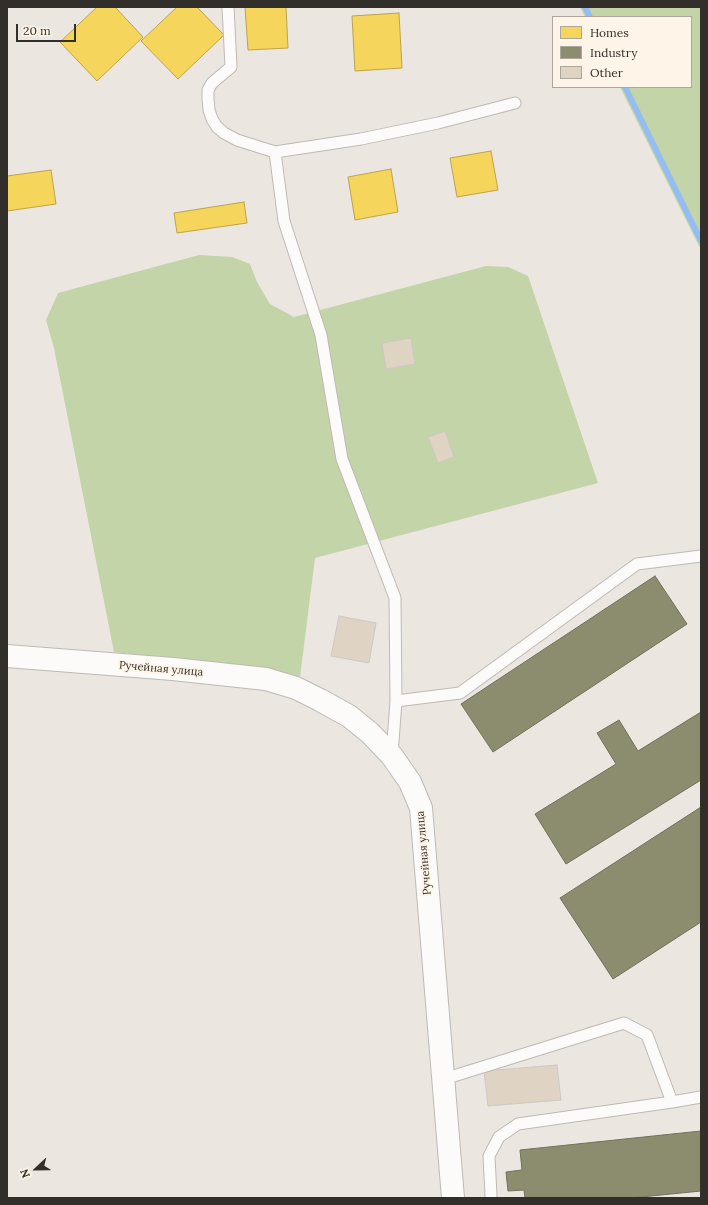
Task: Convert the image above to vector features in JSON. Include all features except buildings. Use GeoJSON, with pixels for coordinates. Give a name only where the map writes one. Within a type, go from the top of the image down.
{"type":"FeatureCollection","features":[{"type":"Feature","properties":{"kind":"street","name":"Ручейная улица"},"geometry":{"type":"LineString","coordinates":[[7,656],[173,669],[266,680],[296,688],[348,716],[370,732],[392,756],[410,782],[421,808],[453,1198]]}},
{"type":"Feature","properties":{"kind":"lane"},"geometry":{"type":"LineString","coordinates":[[228,7],[231,67],[212,83],[208,90],[208,104],[212,119],[217,128],[237,140],[276,152],[361,139],[415,128],[515,103]]}},
{"type":"Feature","properties":{"kind":"lane"},"geometry":{"type":"LineString","coordinates":[[276,152],[284,221],[321,335],[342,459],[395,598],[396,701],[392,756]]}},
{"type":"Feature","properties":{"kind":"lane"},"geometry":{"type":"LineString","coordinates":[[396,701],[460,693],[637,564],[701,556]]}},
{"type":"Feature","properties":{"kind":"lane"},"geometry":{"type":"LineString","coordinates":[[444,1079],[624,1023],[646,1035],[672,1102]]}},
{"type":"Feature","properties":{"kind":"lane"},"geometry":{"type":"LineString","coordinates":[[491,1196],[489,1156],[499,1137],[518,1124],[701,1097]]}},
{"type":"Feature","properties":{"kind":"green space"},"geometry":{"type":"Polygon","coordinates":[[[580,7],[701,7],[701,250],[620,88],[692,88],[692,16],[584,16],[580,7]]]}},
{"type":"Feature","properties":{"kind":"green space"},"geometry":{"type":"Polygon","coordinates":[[[199,255],[232,257],[250,264],[257,282],[270,304],[294,317],[486,266],[508,267],[528,276],[598,483],[315,558],[300,677],[268,668],[114,652],[54,348],[46,320],[58,293],[199,255]]]}},
{"type":"Feature","properties":{"kind":"waterway"},"geometry":{"type":"LineString","coordinates":[[585,7],[590,16]]}},
{"type":"Feature","properties":{"kind":"waterway"},"geometry":{"type":"LineString","coordinates":[[625,88],[701,241]]}}]}
